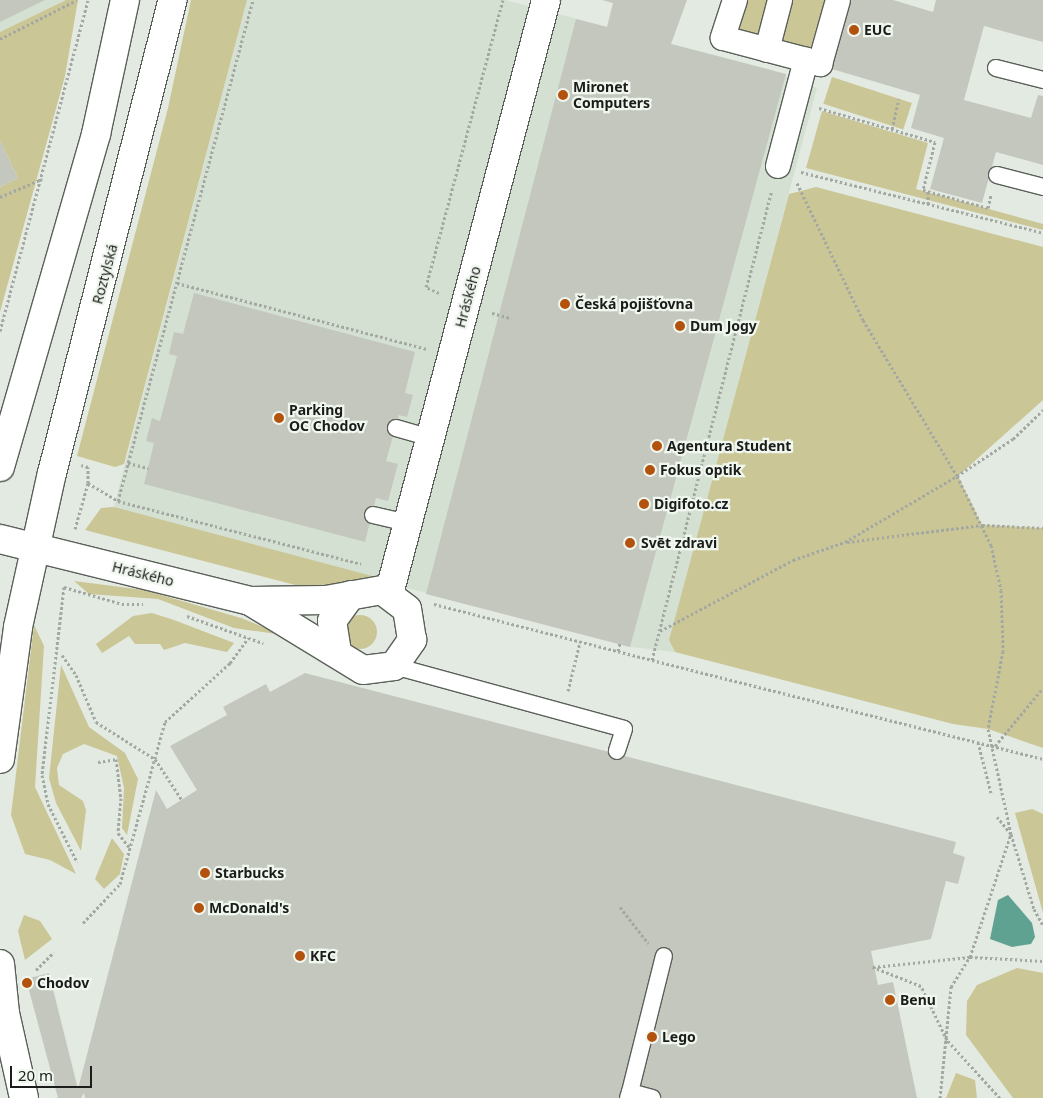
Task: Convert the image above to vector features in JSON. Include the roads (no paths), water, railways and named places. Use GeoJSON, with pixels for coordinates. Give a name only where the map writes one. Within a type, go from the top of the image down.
{"type":"FeatureCollection","features":[{"type":"Feature","properties":{"kind":"main road"},"geometry":{"type":"LineString","coordinates":[[0,467],[96,134],[124,0]]}},
{"type":"Feature","properties":{"kind":"main road","name":"Roztylská"},"geometry":{"type":"LineString","coordinates":[[0,759],[18,627],[35,548],[173,0]]}},
{"type":"Feature","properties":{"kind":"main road","name":"Hráského"},"geometry":{"type":"LineString","coordinates":[[35,548],[250,601],[326,600],[391,584],[466,304],[542,1]]}},
{"type":"Feature","properties":{"kind":"main road"},"geometry":{"type":"LineString","coordinates":[[0,539],[35,548]]}},
{"type":"Feature","properties":{"kind":"main road"},"geometry":{"type":"LineString","coordinates":[[391,584],[407,609],[413,624],[412,640],[394,666]]}},
{"type":"Feature","properties":{"kind":"main road"},"geometry":{"type":"LineString","coordinates":[[337,652],[332,621],[351,595]]}},
{"type":"Feature","properties":{"kind":"main road","name":"Hráského"},"geometry":{"type":"LineString","coordinates":[[250,601],[337,652],[363,670],[394,666]]}},
{"type":"Feature","properties":{"kind":"main road"},"geometry":{"type":"LineString","coordinates":[[0,964],[24,1098]]}},
{"type":"Feature","properties":{"kind":"street"},"geometry":{"type":"LineString","coordinates":[[735,0],[723,38],[820,64],[838,0]]}},
{"type":"Feature","properties":{"kind":"street"},"geometry":{"type":"LineString","coordinates":[[767,50],[780,0]]}},
{"type":"Feature","properties":{"kind":"street"},"geometry":{"type":"LineString","coordinates":[[778,166],[806,60]]}},
{"type":"Feature","properties":{"kind":"lane"},"geometry":{"type":"LineString","coordinates":[[996,68],[1043,80]]}},
{"type":"Feature","properties":{"kind":"lane"},"geometry":{"type":"LineString","coordinates":[[997,175],[1043,187]]}},
{"type":"Feature","properties":{"kind":"lane"},"geometry":{"type":"LineString","coordinates":[[396,428],[430,438]]}},
{"type":"Feature","properties":{"kind":"lane"},"geometry":{"type":"LineString","coordinates":[[373,515],[407,524]]}},
{"type":"Feature","properties":{"kind":"lane"},"geometry":{"type":"LineString","coordinates":[[394,666],[624,729],[618,751]]}},
{"type":"Feature","properties":{"kind":"lane"},"geometry":{"type":"LineString","coordinates":[[652,1098],[629,1095],[664,956]]}},
{"type":"Feature","properties":{"kind":"place","name":"EUC"},"geometry":{"type":"Point","coordinates":[854,30]}},
{"type":"Feature","properties":{"kind":"place","name":"Mironet Computers"},"geometry":{"type":"Point","coordinates":[563,95]}},
{"type":"Feature","properties":{"kind":"place","name":"Česká pojišťovna"},"geometry":{"type":"Point","coordinates":[565,304]}},
{"type":"Feature","properties":{"kind":"place","name":"Dum Jogy"},"geometry":{"type":"Point","coordinates":[680,326]}},
{"type":"Feature","properties":{"kind":"place","name":"Parking OC Chodov"},"geometry":{"type":"Point","coordinates":[279,418]}},
{"type":"Feature","properties":{"kind":"place","name":"Agentura Student"},"geometry":{"type":"Point","coordinates":[657,446]}},
{"type":"Feature","properties":{"kind":"place","name":"Fokus optik"},"geometry":{"type":"Point","coordinates":[650,470]}},
{"type":"Feature","properties":{"kind":"place","name":"Digifoto.cz"},"geometry":{"type":"Point","coordinates":[644,504]}},
{"type":"Feature","properties":{"kind":"place","name":"Svēt zdravi"},"geometry":{"type":"Point","coordinates":[630,543]}},
{"type":"Feature","properties":{"kind":"place","name":"Starbucks"},"geometry":{"type":"Point","coordinates":[205,873]}},
{"type":"Feature","properties":{"kind":"place","name":"McDonald's"},"geometry":{"type":"Point","coordinates":[199,908]}},
{"type":"Feature","properties":{"kind":"place","name":"KFC"},"geometry":{"type":"Point","coordinates":[300,956]}},
{"type":"Feature","properties":{"kind":"place","name":"Chodov"},"geometry":{"type":"Point","coordinates":[27,983]}},
{"type":"Feature","properties":{"kind":"place","name":"Benu"},"geometry":{"type":"Point","coordinates":[890,1000]}},
{"type":"Feature","properties":{"kind":"place","name":"Lego"},"geometry":{"type":"Point","coordinates":[652,1037]}}]}
